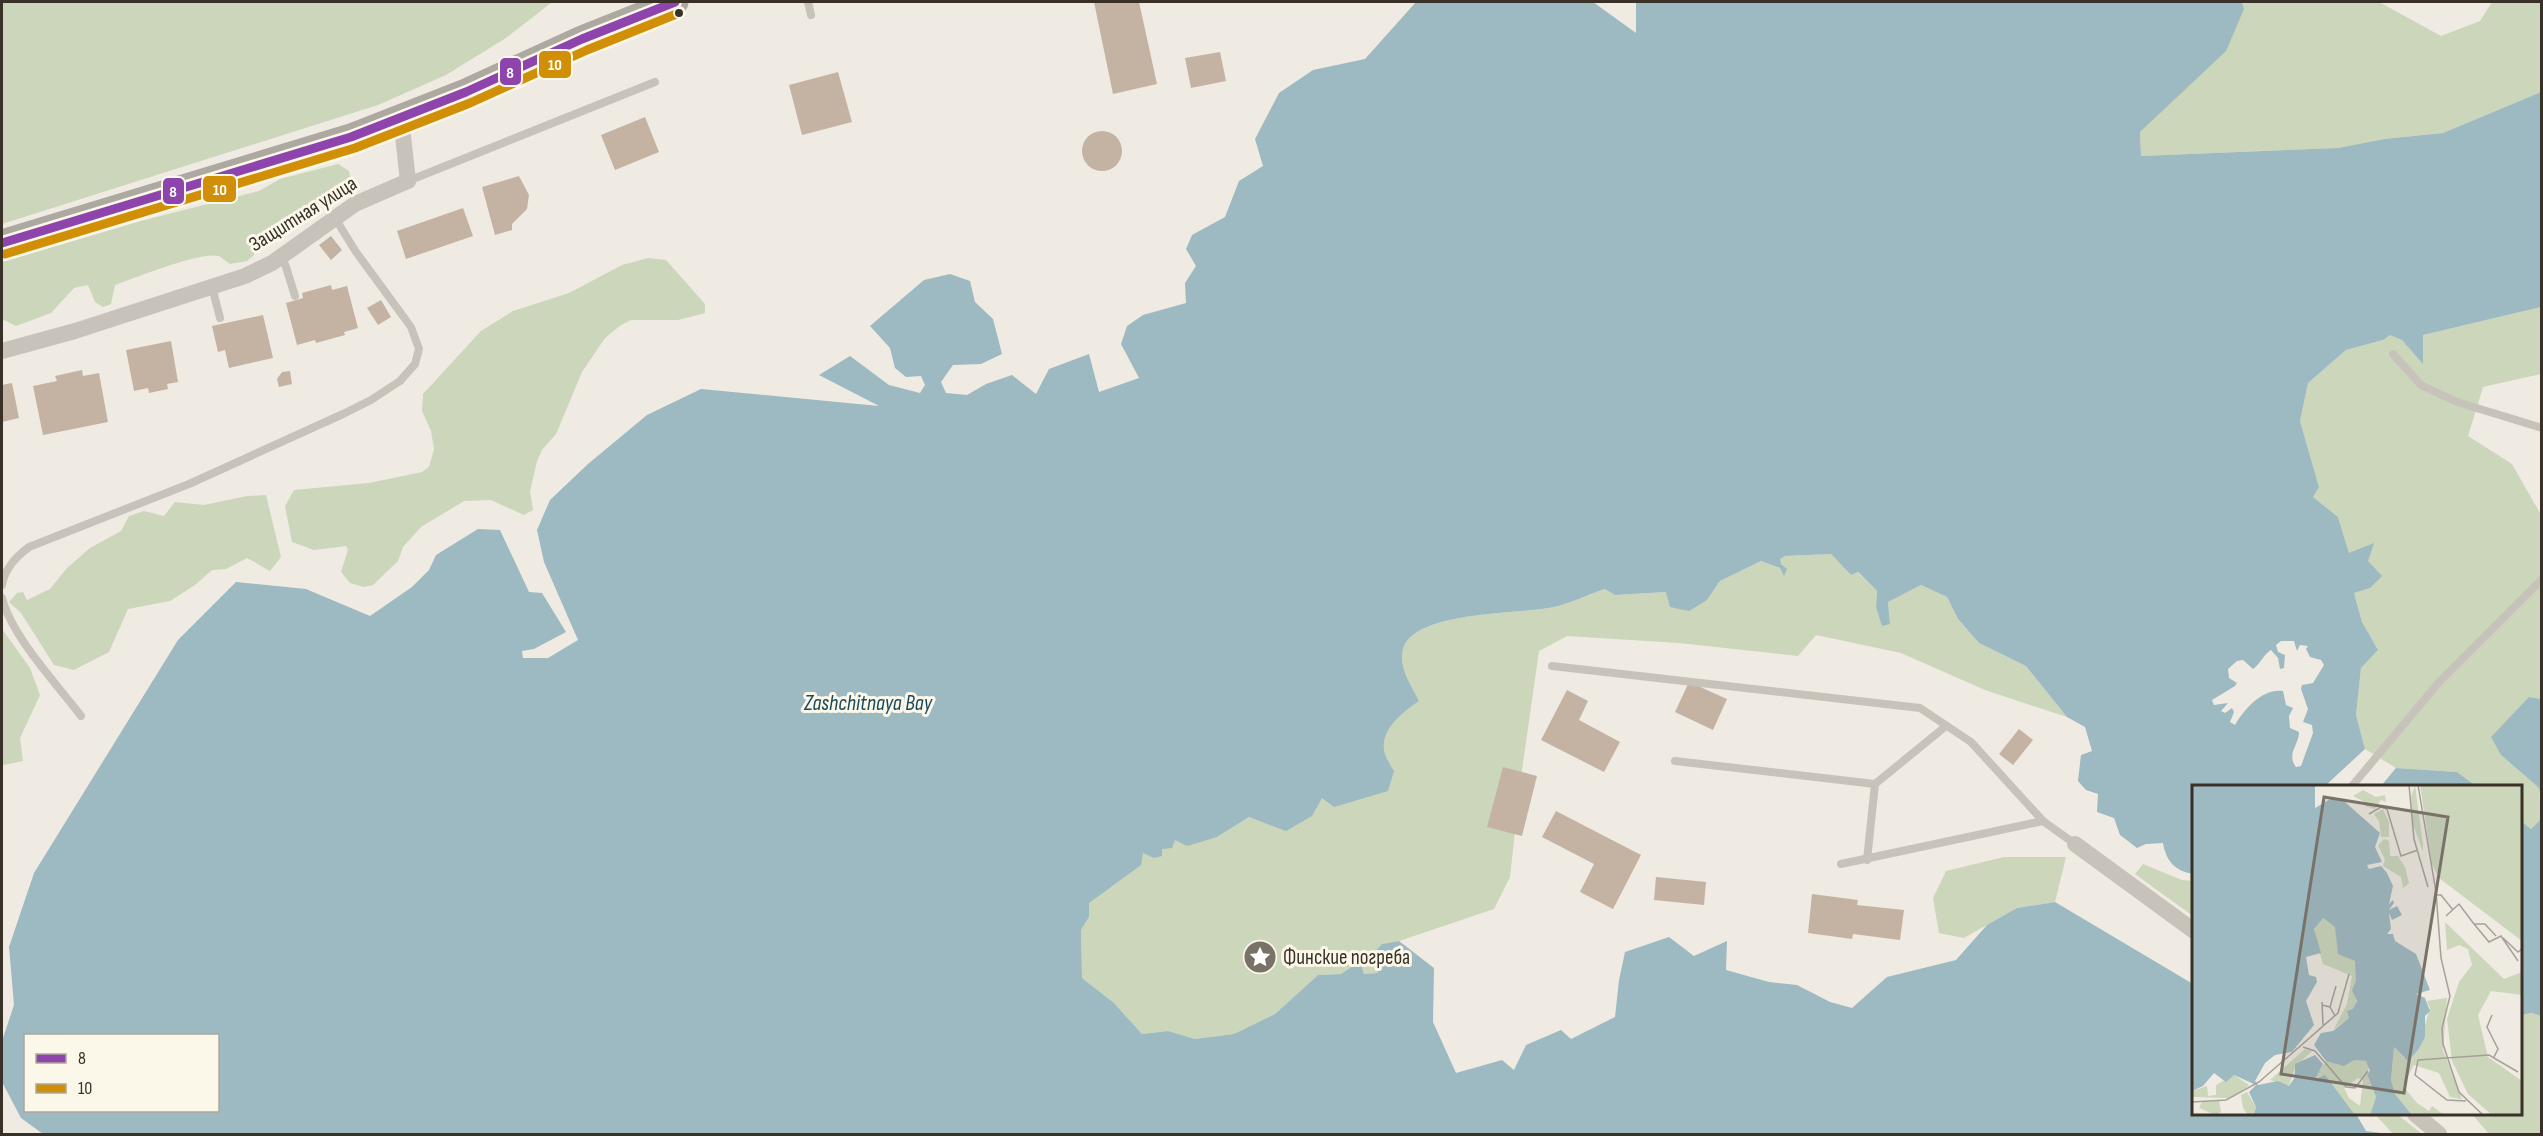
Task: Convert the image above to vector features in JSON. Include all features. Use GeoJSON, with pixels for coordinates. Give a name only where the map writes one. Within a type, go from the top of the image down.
{"type":"FeatureCollection","features":[{"type":"Feature","properties":{"kind":"main road"},"geometry":{"type":"LineString","coordinates":[[2,243],[295,154],[401,118],[466,92],[604,29],[675,2]]}},
{"type":"Feature","properties":{"kind":"street"},"geometry":{"type":"LineString","coordinates":[[401,118],[408,181]]}},
{"type":"Feature","properties":{"kind":"street","name":"Защитная улица"},"geometry":{"type":"LineString","coordinates":[[2,351],[75,331],[245,276],[281,256],[355,204],[408,181]]}},
{"type":"Feature","properties":{"kind":"street"},"geometry":{"type":"LineString","coordinates":[[2075,844],[2192,930]]}},
{"type":"Feature","properties":{"kind":"street"},"geometry":{"type":"LineString","coordinates":[[2417,1115],[2439,1134]]}},
{"type":"Feature","properties":{"kind":"lane"},"geometry":{"type":"LineString","coordinates":[[808,2],[811,15]]}},
{"type":"Feature","properties":{"kind":"lane","name":"Защитная улица"},"geometry":{"type":"LineString","coordinates":[[408,181],[655,82]]}},
{"type":"Feature","properties":{"kind":"lane"},"geometry":{"type":"LineString","coordinates":[[2,585],[3,575],[16,557],[29,547],[189,484],[343,414],[371,400],[400,381],[415,364],[419,349],[411,327],[356,252],[335,218]]}},
{"type":"Feature","properties":{"kind":"lane"},"geometry":{"type":"LineString","coordinates":[[281,256],[295,296]]}},
{"type":"Feature","properties":{"kind":"lane"},"geometry":{"type":"LineString","coordinates":[[212,287],[220,318]]}},
{"type":"Feature","properties":{"kind":"lane"},"geometry":{"type":"LineString","coordinates":[[2393,354],[2421,385],[2457,402],[2541,428]]}},
{"type":"Feature","properties":{"kind":"lane"},"geometry":{"type":"LineString","coordinates":[[2353,785],[2440,681],[2541,579]]}},
{"type":"Feature","properties":{"kind":"lane"},"geometry":{"type":"LineString","coordinates":[[2,598],[5,610],[16,630],[81,716]]}},
{"type":"Feature","properties":{"kind":"lane"},"geometry":{"type":"LineString","coordinates":[[1552,666],[1920,708],[1971,742],[2043,821],[2075,844]]}},
{"type":"Feature","properties":{"kind":"lane"},"geometry":{"type":"LineString","coordinates":[[1867,860],[1875,784],[1946,726]]}},
{"type":"Feature","properties":{"kind":"lane"},"geometry":{"type":"LineString","coordinates":[[1675,761],[1875,784]]}},
{"type":"Feature","properties":{"kind":"lane"},"geometry":{"type":"LineString","coordinates":[[1841,864],[2043,821]]}},
{"type":"Feature","properties":{"kind":"green space"},"geometry":{"type":"Polygon","coordinates":[[[2,2],[552,2],[506,38],[446,75],[378,105],[2,224],[2,2]]]}},
{"type":"Feature","properties":{"kind":"green space"},"geometry":{"type":"Polygon","coordinates":[[[2242,2],[2379,2],[2441,36],[2480,21],[2492,2],[2541,2],[2541,92],[2443,133],[2384,139],[2338,148],[2141,156],[2140,132],[2173,99],[2244,9],[2242,2]]]}},
{"type":"Feature","properties":{"kind":"green space"},"geometry":{"type":"Polygon","coordinates":[[[338,164],[349,171],[351,181],[342,191],[255,241],[254,255],[247,261],[230,264],[218,256],[197,257],[115,285],[111,304],[103,307],[95,302],[88,285],[74,288],[51,313],[16,326],[2,319],[2,262],[141,221],[259,191],[280,179],[338,164]]]}},
{"type":"Feature","properties":{"kind":"green space"},"geometry":{"type":"Polygon","coordinates":[[[648,258],[666,260],[705,304],[705,313],[678,320],[631,320],[605,338],[582,372],[556,434],[542,450],[537,461],[530,491],[533,510],[524,515],[491,500],[464,501],[421,527],[403,547],[398,561],[373,585],[364,587],[350,583],[341,572],[348,550],[346,546],[314,550],[292,542],[285,506],[294,490],[369,483],[422,472],[429,467],[434,449],[431,431],[422,411],[423,394],[481,331],[513,311],[569,293],[622,265],[648,258]]]}},
{"type":"Feature","properties":{"kind":"green space"},"geometry":{"type":"Polygon","coordinates":[[[2541,307],[2541,374],[2483,387],[2468,436],[2512,464],[2541,515],[2541,699],[2529,697],[2501,755],[2539,788],[2541,819],[2531,829],[2522,822],[2522,785],[2475,785],[2457,772],[2396,768],[2365,749],[2356,715],[2361,668],[2378,650],[2362,622],[2354,593],[2370,588],[2349,553],[2338,517],[2313,497],[2319,487],[2300,421],[2308,383],[2346,350],[2383,340],[2390,334],[2402,340],[2423,363],[2423,335],[2541,307]]]}},
{"type":"Feature","properties":{"kind":"green space"},"geometry":{"type":"Polygon","coordinates":[[[266,495],[281,557],[270,571],[247,558],[226,569],[212,570],[195,585],[170,601],[128,609],[109,652],[74,670],[54,665],[21,613],[9,602],[17,593],[23,592],[27,600],[50,589],[67,568],[90,548],[121,531],[129,516],[144,511],[164,516],[175,502],[204,505],[247,496],[266,495]]]}},
{"type":"Feature","properties":{"kind":"green space"},"geometry":{"type":"Polygon","coordinates":[[[1831,554],[1851,575],[1857,572],[1877,591],[1876,607],[1890,624],[1888,602],[1921,585],[1947,597],[1958,619],[1979,643],[2026,666],[2067,717],[1985,690],[1901,653],[1816,635],[1798,656],[1679,643],[1567,636],[1539,651],[1521,777],[1510,877],[1494,909],[1399,941],[1382,944],[1379,973],[1364,974],[1360,961],[1341,974],[1318,975],[1275,1014],[1234,1034],[1195,1039],[1168,1031],[1142,1034],[1114,1003],[1082,978],[1081,930],[1089,917],[1089,903],[1143,853],[1162,849],[1175,840],[1217,837],[1249,817],[1286,830],[1322,798],[1394,771],[1385,754],[1385,738],[1393,723],[1419,701],[1402,662],[1403,649],[1412,636],[1428,627],[1449,620],[1543,609],[1605,589],[1615,595],[1667,592],[1707,600],[1720,581],[1761,561],[1780,568],[1781,573],[1779,559],[1785,556],[1831,554]]]}},
{"type":"Feature","properties":{"kind":"green space"},"geometry":{"type":"Polygon","coordinates":[[[2,629],[30,668],[40,695],[20,738],[23,761],[4,765],[2,765],[2,629]]]}},
{"type":"Feature","properties":{"kind":"green space"},"geometry":{"type":"Polygon","coordinates":[[[2004,857],[2066,857],[2055,902],[2017,908],[1964,938],[1939,933],[1933,898],[1946,871],[2004,857]]]}},
{"type":"Feature","properties":{"kind":"green space"},"geometry":{"type":"Polygon","coordinates":[[[2143,864],[2182,880],[2192,881],[2192,915],[2135,874],[2143,864]]]}},
{"type":"Feature","properties":{"kind":"green space"},"geometry":{"type":"Polygon","coordinates":[[[2532,1013],[2541,1016],[2541,1134],[2489,1134],[2473,1115],[2522,1115],[2522,1015],[2532,1013]]]}},
{"type":"Feature","properties":{"kind":"green space"},"geometry":{"type":"Polygon","coordinates":[[[2376,1115],[2398,1115],[2422,1134],[2393,1134],[2376,1115]]]}},
{"type":"Feature","properties":{"kind":"water","name":"Zashchitnaya Bay"},"geometry":{"type":"Polygon","coordinates":[[[1416,2],[1593,2],[1636,33],[1636,2],[2242,2],[2244,9],[2226,51],[2140,132],[2141,156],[2338,148],[2384,139],[2443,133],[2541,92],[2541,307],[2423,335],[2423,364],[2402,340],[2390,335],[2383,340],[2346,350],[2308,383],[2300,421],[2319,487],[2313,497],[2338,517],[2349,553],[2374,543],[2368,561],[2382,576],[2370,588],[2354,593],[2362,622],[2378,650],[2361,668],[2356,715],[2365,749],[2326,785],[2192,785],[2192,874],[2176,868],[2172,864],[2166,855],[2163,843],[2146,844],[2137,848],[2120,835],[2114,818],[2097,812],[2098,794],[2086,790],[2078,781],[2081,755],[2092,751],[2085,727],[2067,717],[2026,666],[1979,643],[1958,619],[1947,597],[1921,585],[1888,602],[1890,624],[1882,626],[1876,607],[1877,591],[1858,572],[1851,575],[1831,554],[1785,556],[1780,559],[1781,564],[1787,569],[1784,576],[1780,568],[1761,561],[1720,581],[1707,600],[1689,611],[1670,607],[1666,592],[1615,595],[1605,589],[1558,606],[1473,616],[1449,620],[1428,627],[1412,636],[1403,649],[1402,663],[1406,676],[1419,701],[1393,723],[1385,738],[1385,754],[1394,771],[1388,791],[1334,807],[1322,798],[1312,816],[1286,831],[1249,817],[1217,837],[1187,846],[1175,840],[1172,848],[1162,849],[1162,856],[1154,858],[1143,853],[1141,865],[1089,903],[1089,917],[1081,930],[1082,978],[1114,1003],[1142,1034],[1168,1031],[1195,1039],[1234,1034],[1275,1014],[1318,975],[1341,974],[1360,961],[1364,974],[1378,973],[1373,954],[1382,944],[1399,941],[1434,968],[1433,1022],[1456,1073],[1502,1060],[1514,1070],[1526,1045],[1561,1030],[1571,1039],[1615,1017],[1625,952],[1669,937],[1694,956],[1727,941],[1726,970],[1769,982],[1797,985],[1830,1002],[1852,1008],[1887,977],[1956,960],[1987,925],[2017,908],[2055,902],[2192,983],[2192,1115],[2357,1115],[2366,1131],[2382,1134],[43,1134],[21,1118],[2,1082],[2,1041],[14,1005],[9,947],[34,873],[178,640],[236,582],[306,589],[370,616],[412,587],[429,570],[436,555],[478,529],[500,530],[529,592],[542,593],[566,632],[534,649],[522,651],[523,658],[548,658],[578,640],[544,562],[537,530],[550,500],[588,464],[647,415],[701,389],[879,406],[819,375],[850,356],[889,385],[920,393],[925,385],[921,376],[906,377],[895,368],[890,348],[870,326],[924,280],[950,274],[970,281],[975,302],[993,319],[1002,354],[981,364],[953,365],[941,382],[946,393],[967,395],[986,384],[1012,375],[1036,394],[1049,369],[1089,354],[1099,392],[1139,378],[1121,344],[1127,326],[1143,315],[1186,303],[1185,283],[1196,266],[1186,249],[1192,235],[1225,217],[1239,181],[1263,166],[1255,139],[1279,93],[1313,70],[1365,59],[1416,2]],[[2281,641],[2276,645],[2278,652],[2285,655],[2284,668],[2280,669],[2278,658],[2271,650],[2253,669],[2243,660],[2237,661],[2228,669],[2229,678],[2237,683],[2212,700],[2214,705],[2228,703],[2221,711],[2225,713],[2232,708],[2234,712],[2230,722],[2235,725],[2249,706],[2262,696],[2283,691],[2286,705],[2293,708],[2289,716],[2290,728],[2299,732],[2292,758],[2296,767],[2301,766],[2313,733],[2312,725],[2303,722],[2308,709],[2301,689],[2302,685],[2313,683],[2324,665],[2321,660],[2310,657],[2306,649],[2308,646],[2300,645],[2297,651],[2294,641],[2281,641]]]}},
{"type":"Feature","properties":{"kind":"water"},"geometry":{"type":"Polygon","coordinates":[[[2529,697],[2541,699],[2541,800],[2539,788],[2501,755],[2491,737],[2529,697]]]}},
{"type":"Feature","properties":{"kind":"water"},"geometry":{"type":"Polygon","coordinates":[[[2396,768],[2457,772],[2475,785],[2382,785],[2396,768]]]}},
{"type":"Feature","properties":{"kind":"water"},"geometry":{"type":"Polygon","coordinates":[[[2541,819],[2541,1016],[2532,1013],[2522,1015],[2522,822],[2531,829],[2541,819]]]}},
{"type":"Feature","properties":{"kind":"building"},"geometry":{"type":"Polygon","coordinates":[[[1094,2],[1139,2],[1157,84],[1113,94],[1094,2]]]}},
{"type":"Feature","properties":{"kind":"building"},"geometry":{"type":"Polygon","coordinates":[[[1220,52],[1226,81],[1191,88],[1185,58],[1220,52]]]}},
{"type":"Feature","properties":{"kind":"building"},"geometry":{"type":"Polygon","coordinates":[[[838,72],[852,122],[802,135],[789,85],[838,72]]]}},
{"type":"Feature","properties":{"kind":"building"},"geometry":{"type":"Polygon","coordinates":[[[645,117],[659,152],[615,170],[601,135],[645,117]]]}},
{"type":"Feature","properties":{"kind":"building"},"geometry":{"type":"Polygon","coordinates":[[[1102,131],[1116,137],[1122,151],[1116,165],[1102,171],[1088,165],[1082,151],[1088,137],[1102,131]]]}},
{"type":"Feature","properties":{"kind":"building"},"geometry":{"type":"Polygon","coordinates":[[[519,176],[529,195],[527,209],[512,224],[512,230],[495,235],[482,187],[519,176]]]}},
{"type":"Feature","properties":{"kind":"building"},"geometry":{"type":"Polygon","coordinates":[[[463,208],[473,236],[406,259],[397,231],[463,208]]]}},
{"type":"Feature","properties":{"kind":"building"},"geometry":{"type":"Polygon","coordinates":[[[331,236],[342,250],[331,260],[319,245],[331,236]]]}},
{"type":"Feature","properties":{"kind":"building"},"geometry":{"type":"Polygon","coordinates":[[[331,285],[332,290],[347,286],[358,328],[344,332],[345,335],[316,343],[315,340],[297,345],[286,303],[303,298],[302,293],[331,285]]]}},
{"type":"Feature","properties":{"kind":"building"},"geometry":{"type":"Polygon","coordinates":[[[381,300],[391,317],[378,325],[367,308],[381,300]]]}},
{"type":"Feature","properties":{"kind":"building"},"geometry":{"type":"Polygon","coordinates":[[[263,315],[273,358],[229,368],[225,350],[218,352],[212,326],[263,315]]]}},
{"type":"Feature","properties":{"kind":"building"},"geometry":{"type":"Polygon","coordinates":[[[171,341],[178,382],[167,384],[168,389],[149,393],[148,388],[134,391],[126,350],[171,341]]]}},
{"type":"Feature","properties":{"kind":"building"},"geometry":{"type":"Polygon","coordinates":[[[82,370],[83,376],[99,373],[108,422],[43,435],[33,386],[57,381],[55,376],[82,370]]]}},
{"type":"Feature","properties":{"kind":"building"},"geometry":{"type":"Polygon","coordinates":[[[290,371],[292,384],[279,387],[277,379],[282,372],[290,371]]]}},
{"type":"Feature","properties":{"kind":"building"},"geometry":{"type":"Polygon","coordinates":[[[12,383],[19,418],[2,422],[2,385],[12,383]]]}},
{"type":"Feature","properties":{"kind":"building"},"geometry":{"type":"Polygon","coordinates":[[[1689,682],[1727,699],[1713,730],[1675,712],[1689,682]]]}},
{"type":"Feature","properties":{"kind":"building"},"geometry":{"type":"Polygon","coordinates":[[[1567,690],[1588,701],[1579,720],[1620,742],[1604,772],[1541,740],[1567,690]]]}},
{"type":"Feature","properties":{"kind":"building"},"geometry":{"type":"Polygon","coordinates":[[[2019,729],[2033,740],[2013,765],[1999,754],[2019,729]]]}},
{"type":"Feature","properties":{"kind":"building"},"geometry":{"type":"Polygon","coordinates":[[[1503,767],[1537,776],[1522,836],[1487,827],[1503,767]]]}},
{"type":"Feature","properties":{"kind":"building"},"geometry":{"type":"Polygon","coordinates":[[[1556,811],[1641,855],[1613,909],[1580,892],[1594,864],[1542,837],[1556,811]]]}},
{"type":"Feature","properties":{"kind":"building"},"geometry":{"type":"Polygon","coordinates":[[[1656,877],[1706,882],[1704,905],[1654,900],[1656,877]]]}},
{"type":"Feature","properties":{"kind":"building"},"geometry":{"type":"Polygon","coordinates":[[[1812,894],[1858,900],[1857,905],[1904,910],[1900,940],[1853,934],[1852,939],[1808,933],[1812,894]]]}},
{"type":"Feature","properties":{"kind":"transit line","name":"8"},"geometry":{"type":"LineString","coordinates":[[2,243],[351,137],[466,92],[582,39],[675,2]]}},
{"type":"Feature","properties":{"kind":"transit line","name":"10"},"geometry":{"type":"LineString","coordinates":[[5,254],[355,148],[470,103],[587,50],[679,13]]}},
{"type":"Feature","properties":{"kind":"place","name":"Финские погреба"},"geometry":{"type":"Point","coordinates":[1260,957]}}]}
